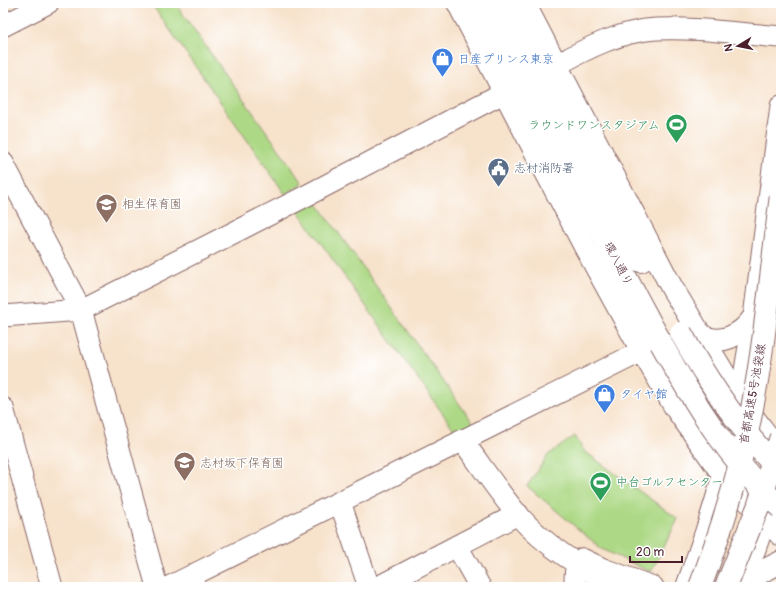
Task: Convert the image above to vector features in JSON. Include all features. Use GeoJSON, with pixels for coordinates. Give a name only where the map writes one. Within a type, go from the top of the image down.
{"type":"FeatureCollection","features":[{"type":"Feature","properties":{"kind":"main road"},"geometry":{"type":"LineString","coordinates":[[458,3],[584,245],[642,352],[675,407],[724,476],[776,521]]}},
{"type":"Feature","properties":{"kind":"main road","name":"環八通り"},"geometry":{"type":"LineString","coordinates":[[479,3],[681,381],[730,450],[776,521]]}},
{"type":"Feature","properties":{"kind":"main road","name":"環八通り"},"geometry":{"type":"LineString","coordinates":[[503,3],[701,369],[733,416],[759,450],[781,474]]}},
{"type":"Feature","properties":{"kind":"main road"},"geometry":{"type":"LineString","coordinates":[[524,3],[672,288],[740,400],[781,454]]}},
{"type":"Feature","properties":{"kind":"main road","name":"首都高速5号池袋線"},"geometry":{"type":"LineString","coordinates":[[700,587],[718,539],[732,494],[751,413],[766,315],[781,195]]}},
{"type":"Feature","properties":{"kind":"main road"},"geometry":{"type":"LineString","coordinates":[[700,335],[711,340],[727,339],[744,331],[754,317]]}},
{"type":"Feature","properties":{"kind":"main road"},"geometry":{"type":"LineString","coordinates":[[687,587],[711,524],[733,442],[740,400]]}},
{"type":"Feature","properties":{"kind":"main road"},"geometry":{"type":"LineString","coordinates":[[726,587],[758,507],[781,437]]}},
{"type":"Feature","properties":{"kind":"main road"},"geometry":{"type":"LineString","coordinates":[[741,587],[776,521],[781,474]]}},
{"type":"Feature","properties":{"kind":"main road"},"geometry":{"type":"LineString","coordinates":[[744,587],[761,572],[781,562]]}},
{"type":"Feature","properties":{"kind":"street"},"geometry":{"type":"LineString","coordinates":[[3,26],[48,3]]}},
{"type":"Feature","properties":{"kind":"street"},"geometry":{"type":"LineString","coordinates":[[556,65],[591,46],[630,34],[656,29],[781,37]]}},
{"type":"Feature","properties":{"kind":"street"},"geometry":{"type":"LineString","coordinates":[[3,316],[81,310],[300,199],[505,92]]}},
{"type":"Feature","properties":{"kind":"street"},"geometry":{"type":"LineString","coordinates":[[740,400],[754,317],[781,106]]}},
{"type":"Feature","properties":{"kind":"street"},"geometry":{"type":"LineString","coordinates":[[3,163],[81,310],[157,587]]}},
{"type":"Feature","properties":{"kind":"street"},"geometry":{"type":"LineString","coordinates":[[169,587],[462,440],[642,352]]}},
{"type":"Feature","properties":{"kind":"street"},"geometry":{"type":"LineString","coordinates":[[3,408],[52,587]]}},
{"type":"Feature","properties":{"kind":"street"},"geometry":{"type":"LineString","coordinates":[[462,440],[518,514],[547,541],[600,577],[622,587]]}},
{"type":"Feature","properties":{"kind":"street"},"geometry":{"type":"LineString","coordinates":[[340,502],[369,587]]}},
{"type":"Feature","properties":{"kind":"street"},"geometry":{"type":"LineString","coordinates":[[378,587],[518,514]]}},
{"type":"Feature","properties":{"kind":"street"},"geometry":{"type":"LineString","coordinates":[[457,546],[480,587]]}},
{"type":"Feature","properties":{"kind":"street"},"geometry":{"type":"LineString","coordinates":[[575,587],[575,575],[578,563],[582,559],[603,570],[653,587]]}},
{"type":"Feature","properties":{"kind":"green space"},"geometry":{"type":"Polygon","coordinates":[[[151,3],[175,3],[303,183],[285,194],[151,3]]]}},
{"type":"Feature","properties":{"kind":"green space"},"geometry":{"type":"Polygon","coordinates":[[[316,201],[475,426],[458,435],[298,211],[316,201]]]}},
{"type":"Feature","properties":{"kind":"green space","name":"中台ゴルフセンター"},"geometry":{"type":"Polygon","coordinates":[[[575,436],[584,451],[678,519],[651,572],[602,549],[527,486],[548,455],[575,436]]]}},
{"type":"Feature","properties":{"kind":"place","name":"日産プリンス東京"},"geometry":{"type":"Point","coordinates":[443,78]}},
{"type":"Feature","properties":{"kind":"place","name":"ラウンドワンスタジアム"},"geometry":{"type":"Point","coordinates":[676,144]}},
{"type":"Feature","properties":{"kind":"place","name":"志村消防署"},"geometry":{"type":"Point","coordinates":[499,188]}},
{"type":"Feature","properties":{"kind":"place","name":"相生保育園"},"geometry":{"type":"Point","coordinates":[106,224]}},
{"type":"Feature","properties":{"kind":"place","name":"タイヤ館"},"geometry":{"type":"Point","coordinates":[604,414]}},
{"type":"Feature","properties":{"kind":"place","name":"志村坂下保育園"},"geometry":{"type":"Point","coordinates":[184,482]}},
{"type":"Feature","properties":{"kind":"place","name":"中台ゴルフセンター"},"geometry":{"type":"Point","coordinates":[601,502]}}]}
